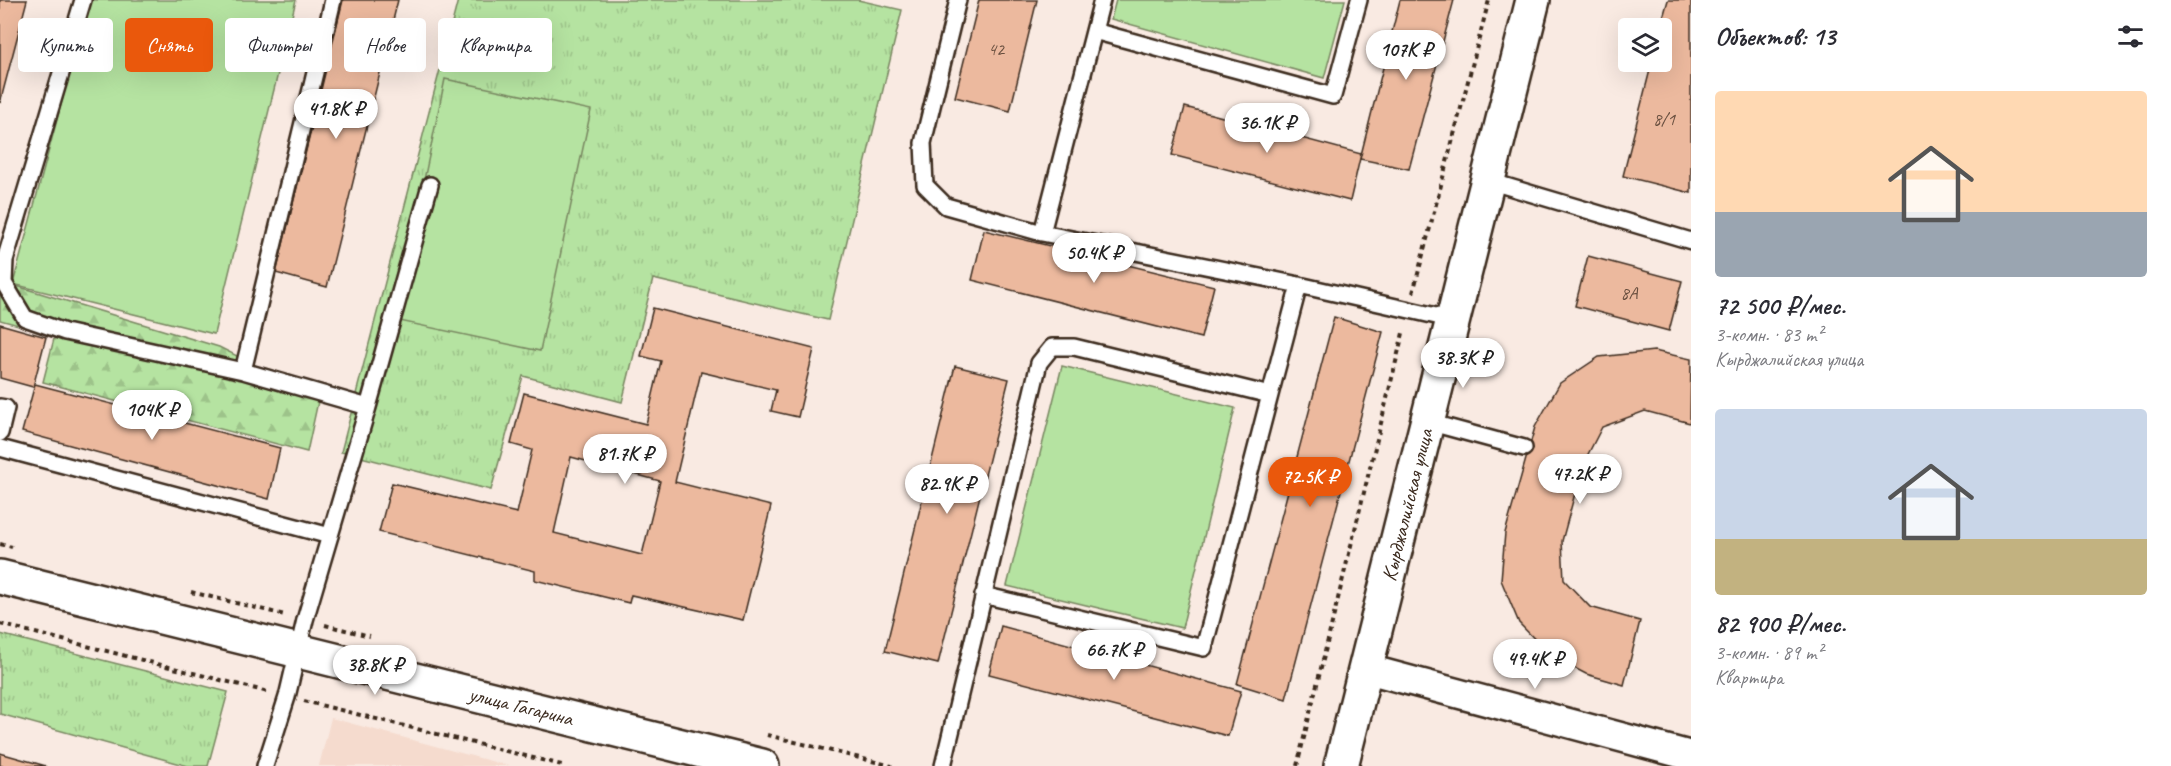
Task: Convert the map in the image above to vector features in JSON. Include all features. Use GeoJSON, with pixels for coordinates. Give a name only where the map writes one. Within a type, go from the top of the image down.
{"type":"FeatureCollection","features":[{"type":"Feature","properties":{"kind":"street","name":"Кырджалийская улица"},"geometry":{"type":"LineString","coordinates":[[1341,766],[1533,0]]}},
{"type":"Feature","properties":{"kind":"street","name":"улица Гагарина"},"geometry":{"type":"LineString","coordinates":[[0,577],[762,766]]}},
{"type":"Feature","properties":{"kind":"street"},"geometry":{"type":"LineString","coordinates":[[1367,669],[1691,756]]}},
{"type":"Feature","properties":{"kind":"lane"},"geometry":{"type":"LineString","coordinates":[[83,0],[5,260],[4,283],[25,318],[64,332],[243,371],[368,407]]}},
{"type":"Feature","properties":{"kind":"lane"},"geometry":{"type":"LineString","coordinates":[[329,18],[333,0]]}},
{"type":"Feature","properties":{"kind":"lane"},"geometry":{"type":"LineString","coordinates":[[958,0],[923,143],[925,185],[946,206],[1042,233],[1299,285],[1454,320]]}},
{"type":"Feature","properties":{"kind":"lane"},"geometry":{"type":"LineString","coordinates":[[1042,233],[1102,0]]}},
{"type":"Feature","properties":{"kind":"lane"},"geometry":{"type":"LineString","coordinates":[[1094,31],[1333,96],[1359,0]]}},
{"type":"Feature","properties":{"kind":"lane"},"geometry":{"type":"LineString","coordinates":[[243,371],[315,72]]}},
{"type":"Feature","properties":{"kind":"lane"},"geometry":{"type":"LineString","coordinates":[[1489,180],[1691,241]]}},
{"type":"Feature","properties":{"kind":"lane"},"geometry":{"type":"LineString","coordinates":[[265,766],[287,697],[297,650],[430,185]]}},
{"type":"Feature","properties":{"kind":"lane"},"geometry":{"type":"LineString","coordinates":[[983,595],[1204,648],[1299,285]]}},
{"type":"Feature","properties":{"kind":"lane"},"geometry":{"type":"LineString","coordinates":[[942,766],[1039,363],[1052,346],[1074,347],[1270,395]]}},
{"type":"Feature","properties":{"kind":"lane"},"geometry":{"type":"LineString","coordinates":[[0,407],[6,408],[0,433]]}},
{"type":"Feature","properties":{"kind":"lane"},"geometry":{"type":"LineString","coordinates":[[1428,422],[1524,448]]}},
{"type":"Feature","properties":{"kind":"lane"},"geometry":{"type":"LineString","coordinates":[[0,448],[330,536]]}},
{"type":"Feature","properties":{"kind":"path"},"geometry":{"type":"LineString","coordinates":[[1297,766],[1409,309],[1489,0]]}},
{"type":"Feature","properties":{"kind":"shaded area"},"geometry":{"type":"Polygon","coordinates":[[[331,718],[509,766],[319,766],[331,718]]]}},
{"type":"Feature","properties":{"kind":"green space"},"geometry":{"type":"Polygon","coordinates":[[[89,0],[296,0],[292,18],[225,18],[225,72],[278,72],[214,334],[13,284],[70,72],[113,72],[113,18],[84,18],[89,0]]]}},
{"type":"Feature","properties":{"kind":"green space"},"geometry":{"type":"Polygon","coordinates":[[[458,0],[858,0],[902,10],[828,320],[653,279],[622,402],[523,376],[491,490],[341,452],[439,72],[552,72],[552,18],[453,18],[458,0]]]}},
{"type":"Feature","properties":{"kind":"green space"},"geometry":{"type":"Polygon","coordinates":[[[1116,0],[1345,0],[1324,78],[1111,19],[1116,0]]]}},
{"type":"Feature","properties":{"kind":"green space"},"geometry":{"type":"Polygon","coordinates":[[[445,79],[591,110],[540,351],[395,320],[445,79]]]}},
{"type":"Feature","properties":{"kind":"green space"},"geometry":{"type":"Polygon","coordinates":[[[0,281],[219,347],[319,397],[307,452],[43,382],[55,335],[0,320],[0,281]]]}},
{"type":"Feature","properties":{"kind":"green space"},"geometry":{"type":"Polygon","coordinates":[[[1062,366],[1235,408],[1182,628],[1007,586],[1062,366]]]}},
{"type":"Feature","properties":{"kind":"green space"},"geometry":{"type":"Polygon","coordinates":[[[0,634],[228,692],[208,766],[188,766],[0,714],[0,634]]]}},
{"type":"Feature","properties":{"kind":"building"},"geometry":{"type":"Polygon","coordinates":[[[0,0],[27,0],[22,18],[18,18],[18,34],[0,103],[0,0]]]}},
{"type":"Feature","properties":{"kind":"building"},"geometry":{"type":"Polygon","coordinates":[[[343,0],[398,0],[394,18],[344,18],[344,72],[380,72],[327,287],[276,273],[325,72],[332,72],[332,45],[343,0]]]}},
{"type":"Feature","properties":{"kind":"building"},"geometry":{"type":"Polygon","coordinates":[[[979,0],[1037,0],[1010,111],[955,97],[979,0]]]}},
{"type":"Feature","properties":{"kind":"building"},"geometry":{"type":"Polygon","coordinates":[[[1400,0],[1454,0],[1409,169],[1360,159],[1400,0]]]}},
{"type":"Feature","properties":{"kind":"building"},"geometry":{"type":"Polygon","coordinates":[[[1668,0],[1691,0],[1691,193],[1623,176],[1649,72],[1672,72],[1672,18],[1663,18],[1668,0]]]}},
{"type":"Feature","properties":{"kind":"building"},"geometry":{"type":"Polygon","coordinates":[[[1185,107],[1361,154],[1350,201],[1172,155],[1185,107]]]}},
{"type":"Feature","properties":{"kind":"building"},"geometry":{"type":"Polygon","coordinates":[[[984,230],[1214,286],[1201,338],[972,280],[984,230]]]}},
{"type":"Feature","properties":{"kind":"building"},"geometry":{"type":"Polygon","coordinates":[[[1588,256],[1682,281],[1669,331],[1575,306],[1588,256]]]}},
{"type":"Feature","properties":{"kind":"building"},"geometry":{"type":"Polygon","coordinates":[[[653,308],[814,349],[798,417],[771,411],[776,390],[701,372],[675,482],[771,506],[743,620],[631,595],[629,603],[535,580],[535,571],[379,532],[392,483],[517,513],[532,450],[511,444],[524,393],[646,424],[661,361],[641,356],[653,308]],[[571,457],[554,533],[642,555],[660,481],[571,457]]]}},
{"type":"Feature","properties":{"kind":"building"},"geometry":{"type":"Polygon","coordinates":[[[1334,317],[1383,332],[1286,699],[1237,684],[1334,317]]]}},
{"type":"Feature","properties":{"kind":"building"},"geometry":{"type":"Polygon","coordinates":[[[0,324],[46,337],[33,387],[0,378],[0,324]]]}},
{"type":"Feature","properties":{"kind":"building"},"geometry":{"type":"Polygon","coordinates":[[[1654,351],[1691,359],[1690,423],[1645,411],[1602,427],[1583,464],[1562,541],[1564,580],[1590,607],[1640,621],[1624,685],[1586,674],[1551,656],[1519,623],[1501,580],[1505,533],[1535,427],[1560,383],[1599,357],[1654,351]]]}},
{"type":"Feature","properties":{"kind":"building"},"geometry":{"type":"Polygon","coordinates":[[[955,366],[1009,379],[938,664],[885,651],[955,366]]]}},
{"type":"Feature","properties":{"kind":"building"},"geometry":{"type":"Polygon","coordinates":[[[35,384],[280,448],[269,499],[22,432],[35,384]]]}},
{"type":"Feature","properties":{"kind":"building"},"geometry":{"type":"Polygon","coordinates":[[[1001,626],[1241,691],[1228,736],[989,674],[1001,626]]]}},
{"type":"Feature","properties":{"kind":"building"},"geometry":{"type":"Polygon","coordinates":[[[0,753],[46,766],[0,766],[0,753]]]}}]}
